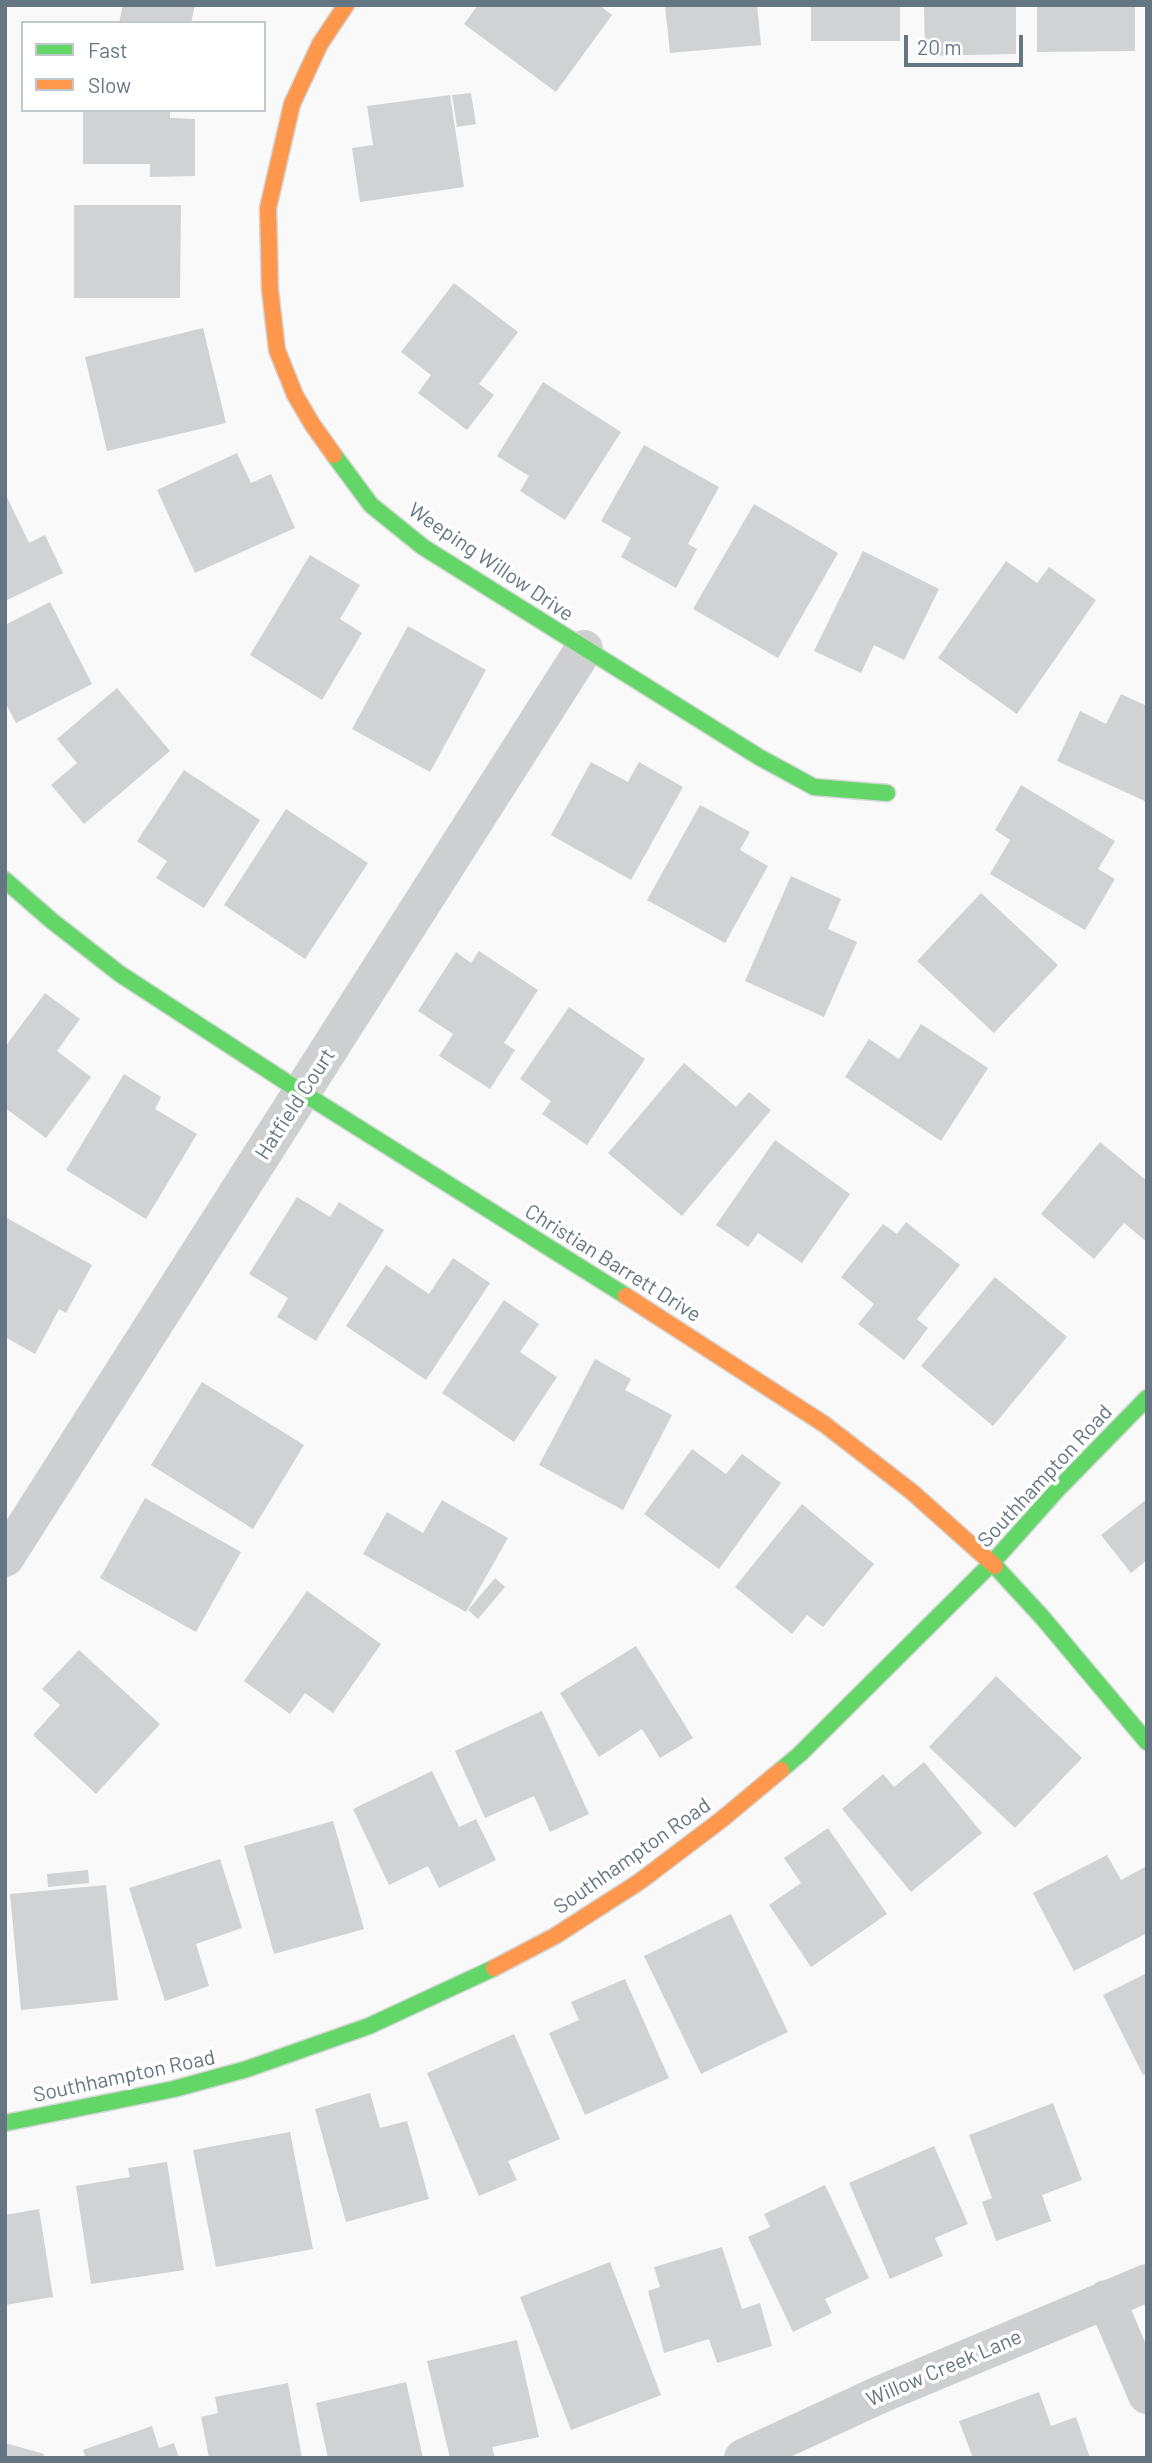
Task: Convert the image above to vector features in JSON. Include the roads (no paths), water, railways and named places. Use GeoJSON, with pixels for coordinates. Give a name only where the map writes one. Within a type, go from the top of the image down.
{"type":"FeatureCollection","features":[{"type":"Feature","properties":{"kind":"street","name":"Weeping Willow Drive"},"geometry":{"type":"LineString","coordinates":[[346,5],[320,44],[292,104],[268,208],[270,290],[277,350],[295,395],[312,424],[372,505],[423,547],[759,757],[814,787],[887,793]]}},
{"type":"Feature","properties":{"kind":"street","name":"Hatfield Court"},"geometry":{"type":"LineString","coordinates":[[5,1559],[584,649]]}},
{"type":"Feature","properties":{"kind":"street","name":"Christian Barrett Drive"},"geometry":{"type":"LineString","coordinates":[[5,880],[120,974],[303,1093],[736,1364],[813,1416],[912,1492],[992,1563],[1042,1617],[1147,1742]]}},
{"type":"Feature","properties":{"kind":"street","name":"Southhampton Road"},"geometry":{"type":"LineString","coordinates":[[5,2123],[174,2089],[247,2069],[369,2026],[474,1978],[555,1936],[639,1882],[721,1820],[790,1762],[992,1563],[1058,1489],[1147,1398]]}},
{"type":"Feature","properties":{"kind":"street","name":"Willow Creek Lane"},"geometry":{"type":"LineString","coordinates":[[743,2458],[879,2395],[1147,2283]]}},
{"type":"Feature","properties":{"kind":"street"},"geometry":{"type":"LineString","coordinates":[[1106,2299],[1147,2395]]}}]}
